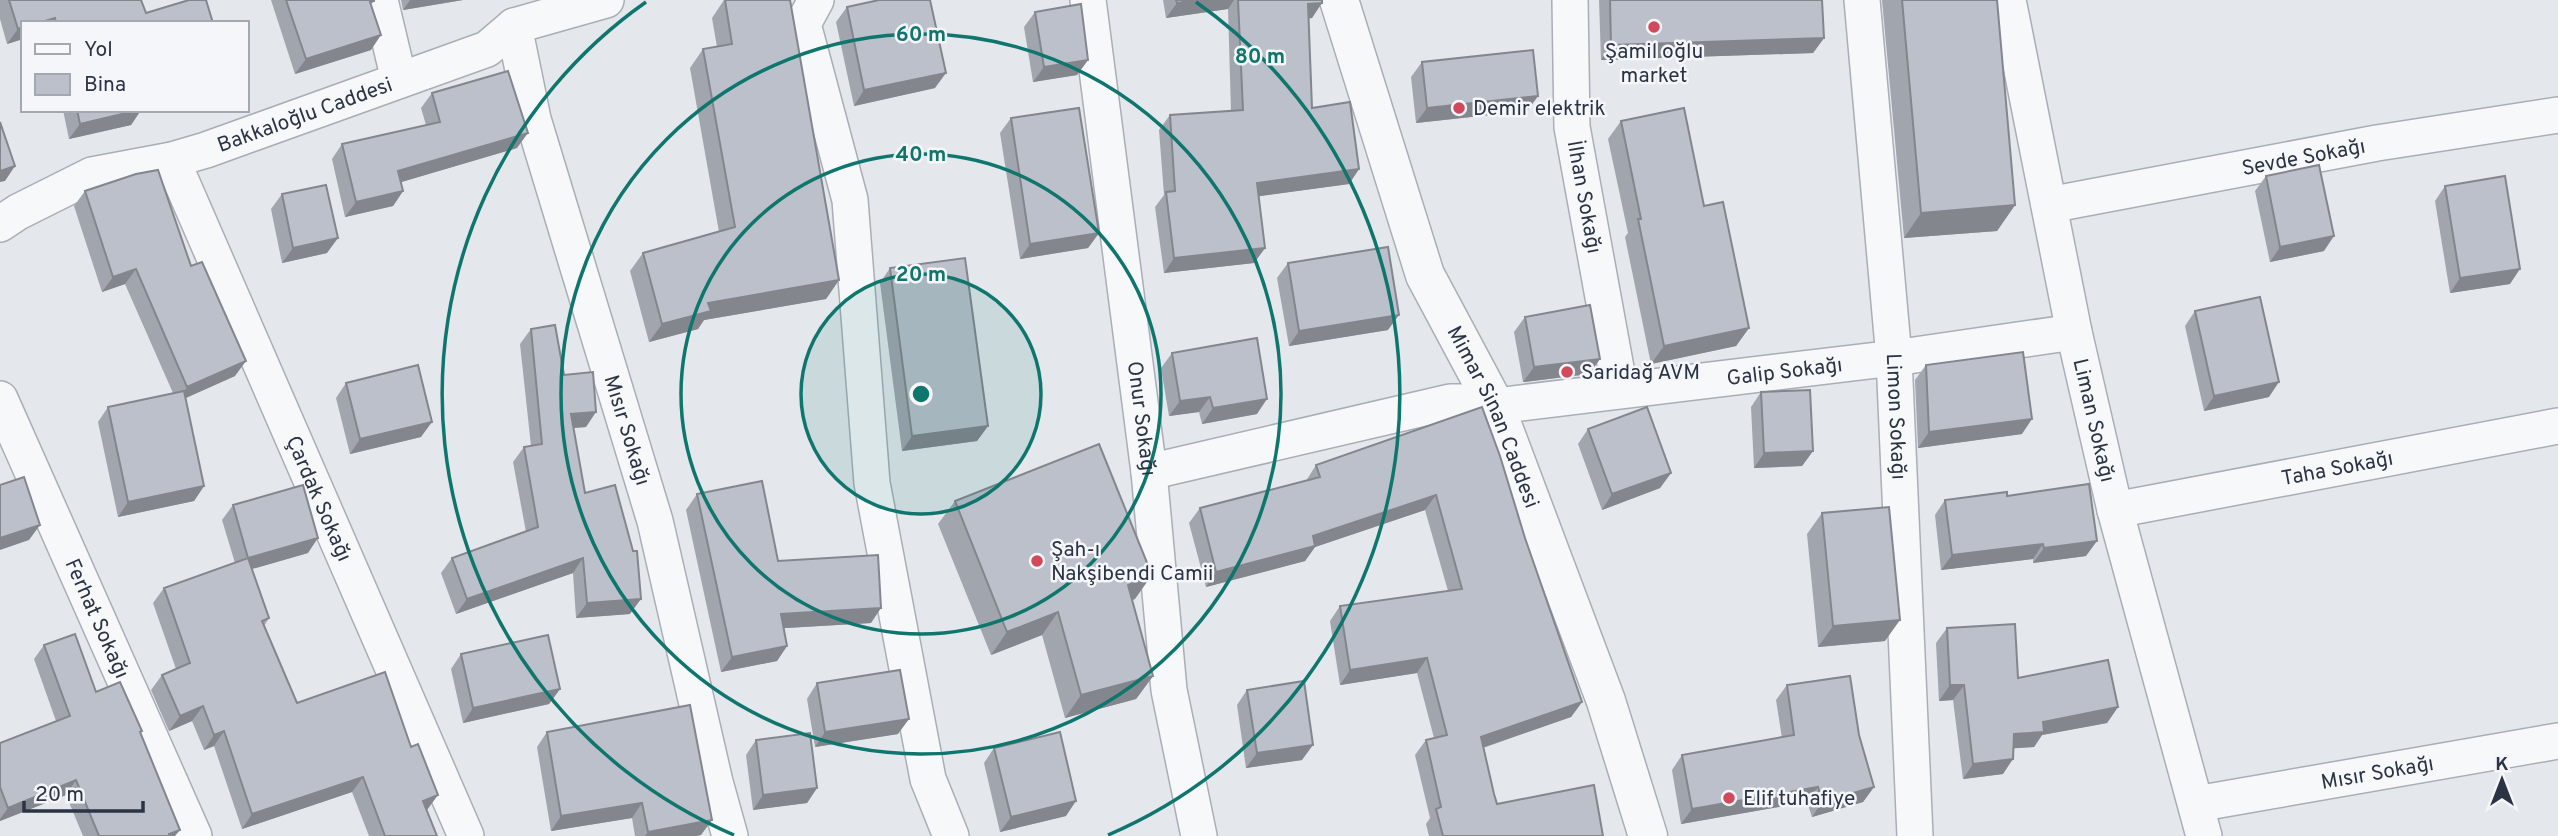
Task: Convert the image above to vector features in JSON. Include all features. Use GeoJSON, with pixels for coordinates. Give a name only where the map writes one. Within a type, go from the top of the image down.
{"type":"FeatureCollection","features":[{"type":"Feature","properties":{"kind":"street"},"geometry":{"type":"LineString","coordinates":[[380,0],[399,80]]}},
{"type":"Feature","properties":{"kind":"street","name":"Bakkaloğlu Caddesi"},"geometry":{"type":"LineString","coordinates":[[0,224],[18,212],[92,175],[172,160],[206,150],[487,49],[514,26],[606,0]]}},
{"type":"Feature","properties":{"kind":"street"},"geometry":{"type":"LineString","coordinates":[[816,0],[803,24],[850,200],[872,483],[928,779],[951,836]]}},
{"type":"Feature","properties":{"kind":"street","name":"Onur Sokağı"},"geometry":{"type":"LineString","coordinates":[[1088,0],[1149,472],[1169,690],[1199,836]]}},
{"type":"Feature","properties":{"kind":"street","name":"Mimar Sinan Caddesi"},"geometry":{"type":"LineString","coordinates":[[1339,0],[1425,275],[1495,406],[1606,701],[1648,836]]}},
{"type":"Feature","properties":{"kind":"street","name":"İlhan Sokağı"},"geometry":{"type":"LineString","coordinates":[[1570,0],[1572,127],[1620,390]]}},
{"type":"Feature","properties":{"kind":"street","name":"Limon Sokağı"},"geometry":{"type":"LineString","coordinates":[[1862,0],[1894,358],[1915,836]]}},
{"type":"Feature","properties":{"kind":"street","name":"Liman Sokağı"},"geometry":{"type":"LineString","coordinates":[[2008,0],[2074,332],[2115,510],[2200,820]]}},
{"type":"Feature","properties":{"kind":"street","name":"Mısır Sokağı"},"geometry":{"type":"LineString","coordinates":[[514,26],[533,119],[655,521],[730,836]]}},
{"type":"Feature","properties":{"kind":"street","name":"Sevde Sokağı"},"geometry":{"type":"LineString","coordinates":[[2049,205],[2377,143],[2558,115]]}},
{"type":"Feature","properties":{"kind":"street","name":"Çardak Sokağı"},"geometry":{"type":"LineString","coordinates":[[172,160],[466,836]]}},
{"type":"Feature","properties":{"kind":"street","name":"Galip Sokağı"},"geometry":{"type":"LineString","coordinates":[[1149,472],[1450,402],[1495,406],[1894,358],[2074,332]]}},
{"type":"Feature","properties":{"kind":"street","name":"Ferhat Sokağı"},"geometry":{"type":"LineString","coordinates":[[0,399],[194,836]]}},
{"type":"Feature","properties":{"kind":"street","name":"Taha Sokağı"},"geometry":{"type":"LineString","coordinates":[[2115,510],[2558,426]]}},
{"type":"Feature","properties":{"kind":"street","name":"Mısır Sokağı"},"geometry":{"type":"LineString","coordinates":[[2200,820],[2558,741]]}},
{"type":"Feature","properties":{"kind":"building"},"geometry":{"type":"Polygon","coordinates":[[[9,0],[141,0],[146,13],[189,0],[206,0],[212,21],[56,21],[55,18],[21,21],[21,28],[18,29],[9,0]]]}},
{"type":"Feature","properties":{"kind":"building"},"geometry":{"type":"Polygon","coordinates":[[[286,0],[374,0],[370,2],[381,35],[306,59],[286,0]]]}},
{"type":"Feature","properties":{"kind":"building"},"geometry":{"type":"Polygon","coordinates":[[[725,0],[790,0],[839,280],[708,303],[711,311],[662,324],[643,253],[735,227],[703,49],[732,44],[725,0]]]}},
{"type":"Feature","properties":{"kind":"building"},"geometry":{"type":"Polygon","coordinates":[[[879,0],[930,0],[946,73],[864,90],[847,7],[879,0]]]}},
{"type":"Feature","properties":{"kind":"building"},"geometry":{"type":"Polygon","coordinates":[[[1238,0],[1322,0],[1322,3],[1308,4],[1312,108],[1350,102],[1359,169],[1257,183],[1265,248],[1174,258],[1166,192],[1175,191],[1170,115],[1243,110],[1238,0]]]}},
{"type":"Feature","properties":{"kind":"building"},"geometry":{"type":"Polygon","coordinates":[[[1610,0],[1822,0],[1824,38],[1611,45],[1610,0]]]}},
{"type":"Feature","properties":{"kind":"building"},"geometry":{"type":"Polygon","coordinates":[[[1902,0],[1997,0],[2015,205],[1921,213],[1902,0]]]}},
{"type":"Feature","properties":{"kind":"building"},"geometry":{"type":"Polygon","coordinates":[[[1081,4],[1088,60],[1044,67],[1035,12],[1081,4]]]}},
{"type":"Feature","properties":{"kind":"building"},"geometry":{"type":"Polygon","coordinates":[[[1533,50],[1538,96],[1427,108],[1422,62],[1533,50]]]}},
{"type":"Feature","properties":{"kind":"building"},"geometry":{"type":"Polygon","coordinates":[[[508,71],[528,133],[398,171],[403,191],[356,202],[342,144],[440,122],[432,93],[508,71]]]}},
{"type":"Feature","properties":{"kind":"building"},"geometry":{"type":"Polygon","coordinates":[[[1079,108],[1099,233],[1030,244],[1011,118],[1079,108]]]}},
{"type":"Feature","properties":{"kind":"building"},"geometry":{"type":"Polygon","coordinates":[[[1684,108],[1704,206],[1723,202],[1749,328],[1664,346],[1621,121],[1684,108]]]}},
{"type":"Feature","properties":{"kind":"building"},"geometry":{"type":"Polygon","coordinates":[[[77,112],[131,112],[80,124],[77,112]]]}},
{"type":"Feature","properties":{"kind":"building"},"geometry":{"type":"Polygon","coordinates":[[[0,122],[15,166],[0,171],[0,122]]]}},
{"type":"Feature","properties":{"kind":"building"},"geometry":{"type":"Polygon","coordinates":[[[2319,165],[2334,236],[2280,247],[2266,176],[2319,165]]]}},
{"type":"Feature","properties":{"kind":"building"},"geometry":{"type":"Polygon","coordinates":[[[158,170],[191,266],[202,262],[246,361],[187,387],[136,269],[113,277],[85,191],[136,174],[158,170]]]}},
{"type":"Feature","properties":{"kind":"building"},"geometry":{"type":"Polygon","coordinates":[[[2505,176],[2520,269],[2460,278],[2445,186],[2505,176]]]}},
{"type":"Feature","properties":{"kind":"building"},"geometry":{"type":"Polygon","coordinates":[[[326,185],[338,238],[293,248],[282,194],[326,185]]]}},
{"type":"Feature","properties":{"kind":"building"},"geometry":{"type":"Polygon","coordinates":[[[1388,247],[1399,315],[1299,331],[1288,263],[1388,247]]]}},
{"type":"Feature","properties":{"kind":"building"},"geometry":{"type":"Polygon","coordinates":[[[965,258],[988,426],[912,436],[890,268],[965,258]]]}},
{"type":"Feature","properties":{"kind":"building"},"geometry":{"type":"Polygon","coordinates":[[[2260,297],[2279,382],[2214,396],[2195,311],[2260,297]]]}},
{"type":"Feature","properties":{"kind":"building"},"geometry":{"type":"Polygon","coordinates":[[[1590,305],[1600,359],[1534,367],[1525,317],[1590,305]]]}},
{"type":"Feature","properties":{"kind":"building"},"geometry":{"type":"Polygon","coordinates":[[[555,325],[564,375],[593,372],[596,412],[571,414],[585,493],[615,485],[633,551],[637,551],[641,599],[587,603],[583,558],[467,599],[452,558],[538,527],[524,447],[542,444],[531,329],[555,325]]]}},
{"type":"Feature","properties":{"kind":"building"},"geometry":{"type":"Polygon","coordinates":[[[1257,338],[1267,399],[1213,408],[1210,397],[1180,401],[1172,353],[1257,338]]]}},
{"type":"Feature","properties":{"kind":"building"},"geometry":{"type":"Polygon","coordinates":[[[2023,352],[2032,419],[1929,432],[1926,365],[2023,352]]]}},
{"type":"Feature","properties":{"kind":"building"},"geometry":{"type":"Polygon","coordinates":[[[418,365],[432,422],[360,439],[346,383],[418,365]]]}},
{"type":"Feature","properties":{"kind":"building"},"geometry":{"type":"Polygon","coordinates":[[[1810,390],[1813,451],[1764,453],[1761,392],[1810,390]]]}},
{"type":"Feature","properties":{"kind":"building"},"geometry":{"type":"Polygon","coordinates":[[[184,391],[204,486],[128,502],[108,407],[184,391]]]}},
{"type":"Feature","properties":{"kind":"building"},"geometry":{"type":"Polygon","coordinates":[[[1482,407],[1582,702],[1481,737],[1494,794],[1497,804],[1594,785],[1603,836],[1443,836],[1436,809],[1441,807],[1426,740],[1447,735],[1427,658],[1350,670],[1340,606],[1462,589],[1436,495],[1313,536],[1315,546],[1216,572],[1200,508],[1320,477],[1316,465],[1482,407]]]}},
{"type":"Feature","properties":{"kind":"building"},"geometry":{"type":"Polygon","coordinates":[[[1647,407],[1671,473],[1612,494],[1588,429],[1647,407]]]}},
{"type":"Feature","properties":{"kind":"building","name":"Şah-ı Nakşibendi Camii"},"geometry":{"type":"Polygon","coordinates":[[[1099,444],[1152,575],[1128,585],[1153,676],[1081,695],[1058,612],[1007,632],[955,501],[1099,444]]]}},
{"type":"Feature","properties":{"kind":"building"},"geometry":{"type":"Polygon","coordinates":[[[24,477],[40,525],[0,538],[0,485],[24,477]]]}},
{"type":"Feature","properties":{"kind":"building"},"geometry":{"type":"Polygon","coordinates":[[[762,481],[778,561],[878,555],[881,608],[781,614],[787,646],[732,657],[697,494],[762,481]]]}},
{"type":"Feature","properties":{"kind":"building"},"geometry":{"type":"Polygon","coordinates":[[[2089,484],[2097,541],[2044,548],[2043,544],[1952,555],[1945,500],[2007,492],[2007,496],[2089,484]]]}},
{"type":"Feature","properties":{"kind":"building"},"geometry":{"type":"Polygon","coordinates":[[[303,485],[318,538],[248,558],[233,505],[303,485]]]}},
{"type":"Feature","properties":{"kind":"building"},"geometry":{"type":"Polygon","coordinates":[[[1889,507],[1900,620],[1833,626],[1822,513],[1889,507]]]}},
{"type":"Feature","properties":{"kind":"building"},"geometry":{"type":"Polygon","coordinates":[[[248,558],[269,618],[262,621],[297,703],[385,672],[411,747],[418,744],[438,795],[423,801],[437,836],[385,836],[363,777],[252,814],[224,731],[214,735],[203,706],[180,716],[162,675],[190,663],[164,588],[248,558]]]}},
{"type":"Feature","properties":{"kind":"building"},"geometry":{"type":"Polygon","coordinates":[[[2015,624],[2018,678],[2108,660],[2118,707],[2043,722],[2044,732],[2014,734],[2013,759],[1973,764],[1964,685],[1950,685],[1947,628],[2015,624]]]}},
{"type":"Feature","properties":{"kind":"building"},"geometry":{"type":"Polygon","coordinates":[[[75,634],[96,692],[120,682],[180,830],[169,834],[170,836],[99,836],[76,780],[8,808],[0,787],[0,743],[70,716],[44,645],[75,634]]]}},
{"type":"Feature","properties":{"kind":"building"},"geometry":{"type":"Polygon","coordinates":[[[548,635],[560,689],[473,708],[461,654],[548,635]]]}},
{"type":"Feature","properties":{"kind":"building"},"geometry":{"type":"Polygon","coordinates":[[[900,670],[909,719],[825,732],[817,683],[900,670]]]}},
{"type":"Feature","properties":{"kind":"building"},"geometry":{"type":"Polygon","coordinates":[[[1850,676],[1859,735],[1874,787],[1822,802],[1818,787],[1692,809],[1682,755],[1794,735],[1787,685],[1850,676]]]}},
{"type":"Feature","properties":{"kind":"building"},"geometry":{"type":"Polygon","coordinates":[[[1304,681],[1313,745],[1257,753],[1247,690],[1304,681]]]}},
{"type":"Feature","properties":{"kind":"building"},"geometry":{"type":"Polygon","coordinates":[[[690,705],[712,820],[648,832],[642,803],[561,816],[547,732],[690,705]]]}},
{"type":"Feature","properties":{"kind":"building"},"geometry":{"type":"Polygon","coordinates":[[[1060,732],[1076,801],[1011,817],[994,748],[1060,732]]]}},
{"type":"Feature","properties":{"kind":"building"},"geometry":{"type":"Polygon","coordinates":[[[810,733],[817,788],[763,795],[756,740],[810,733]]]}},
{"type":"Feature","properties":{"kind":"place","name":"Şamil oğlu market"},"geometry":{"type":"Point","coordinates":[1654,27]}},
{"type":"Feature","properties":{"kind":"place","name":"Demir elektrik"},"geometry":{"type":"Point","coordinates":[1459,108]}},
{"type":"Feature","properties":{"kind":"place","name":"Saridağ AVM"},"geometry":{"type":"Point","coordinates":[1567,372]}},
{"type":"Feature","properties":{"kind":"place","name":"Şah-ı Nakşibendi Camii"},"geometry":{"type":"Point","coordinates":[1037,561]}},
{"type":"Feature","properties":{"kind":"place","name":"Elif tuhafiye"},"geometry":{"type":"Point","coordinates":[1729,798]}}]}
